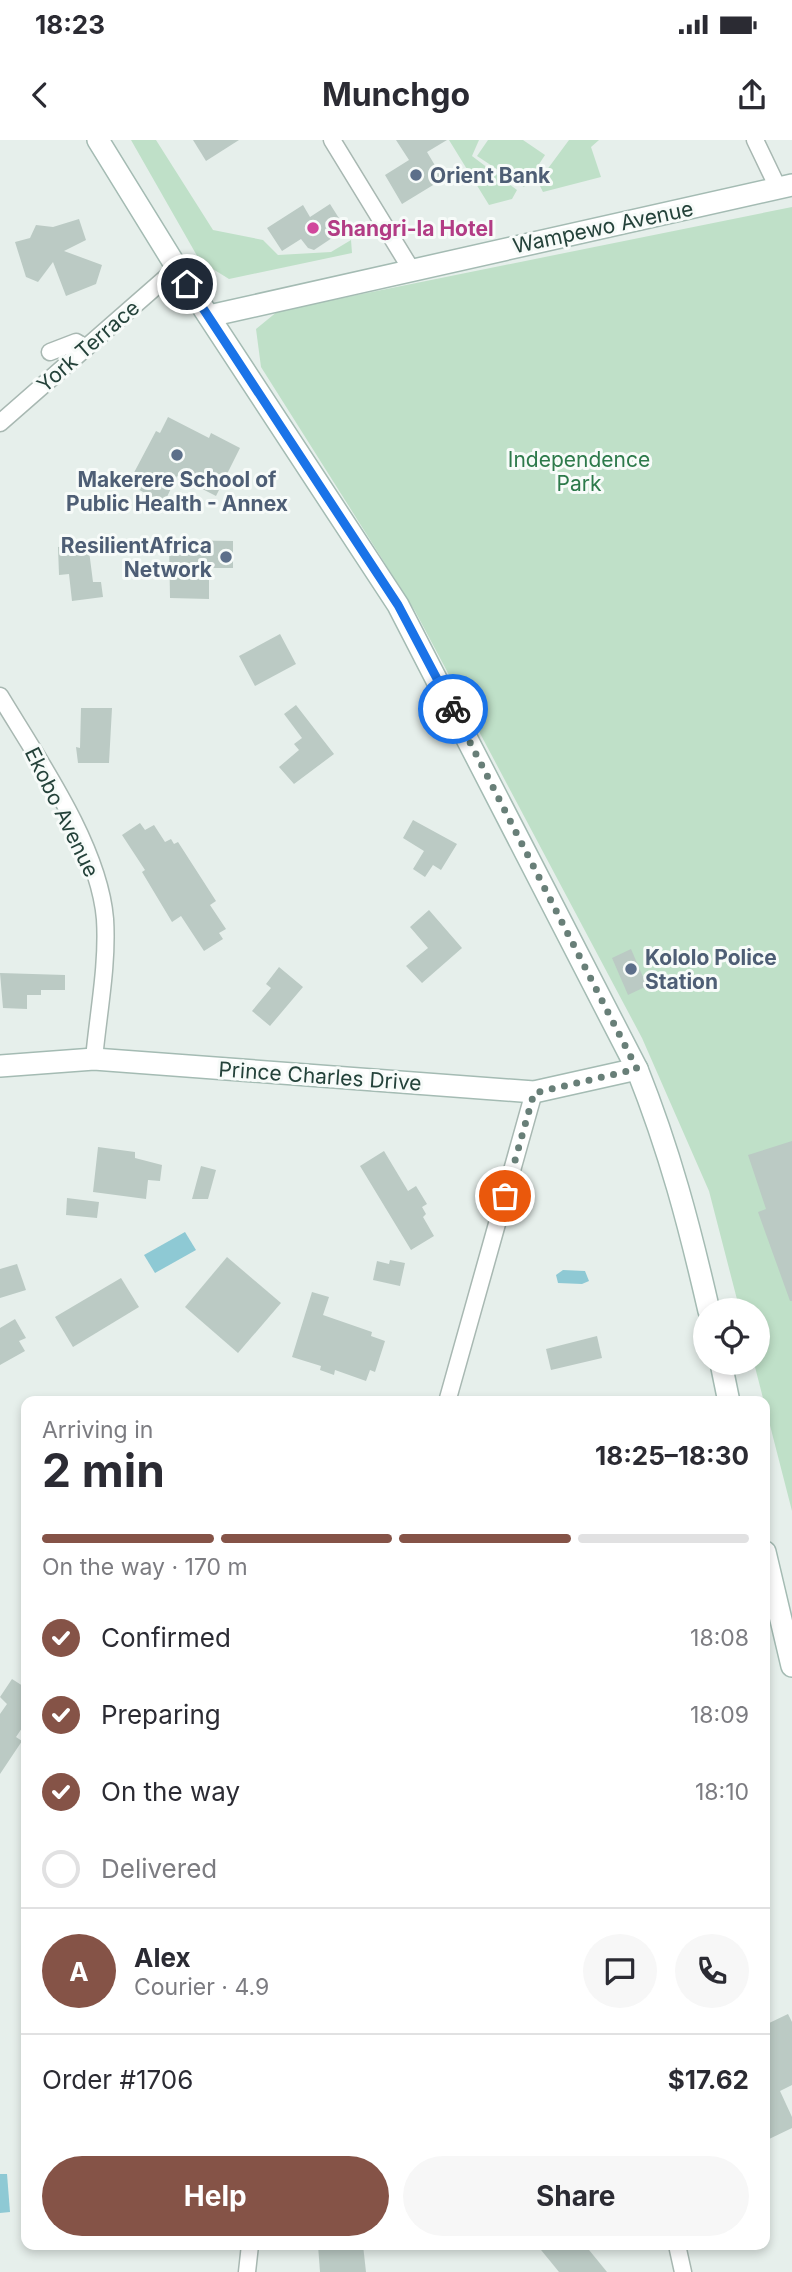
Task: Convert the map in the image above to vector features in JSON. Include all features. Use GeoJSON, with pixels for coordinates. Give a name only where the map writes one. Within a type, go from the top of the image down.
{"type":"FeatureCollection","features":[{"type":"Feature","properties":{"kind":"main road"},"geometry":{"type":"LineString","coordinates":[[97,140],[177,268],[398,605],[637,1069],[664,1138],[681,1192],[706,1298]]}},
{"type":"Feature","properties":{"kind":"main road","name":"Wampewo Avenue"},"geometry":{"type":"LineString","coordinates":[[209,316],[785,187]]}},
{"type":"Feature","properties":{"kind":"main road","name":"Prince Charles Drive"},"geometry":{"type":"LineString","coordinates":[[0,1066],[94,1059],[534,1093],[637,1069]]}},
{"type":"Feature","properties":{"kind":"main road"},"geometry":{"type":"LineString","coordinates":[[723,1375],[728,1396]]}},
{"type":"Feature","properties":{"kind":"main road"},"geometry":{"type":"LineString","coordinates":[[770,1590],[792,1666]]}},
{"type":"Feature","properties":{"kind":"street"},"geometry":{"type":"LineString","coordinates":[[332,140],[411,269]]}},
{"type":"Feature","properties":{"kind":"street"},"geometry":{"type":"LineString","coordinates":[[755,140],[785,187]]}},
{"type":"Feature","properties":{"kind":"street","name":"York Terrace"},"geometry":{"type":"LineString","coordinates":[[0,424],[177,268]]}},
{"type":"Feature","properties":{"kind":"street"},"geometry":{"type":"LineString","coordinates":[[50,352],[76,342],[86,348]]}},
{"type":"Feature","properties":{"kind":"street","name":"Ekobo Avenue"},"geometry":{"type":"LineString","coordinates":[[0,696],[65,807],[98,885],[105,919],[94,1059]]}},
{"type":"Feature","properties":{"kind":"street"},"geometry":{"type":"LineString","coordinates":[[449,1396],[534,1093]]}},
{"type":"Feature","properties":{"kind":"street"},"geometry":{"type":"LineString","coordinates":[[247,2272],[249,2250]]}},
{"type":"Feature","properties":{"kind":"street"},"geometry":{"type":"LineString","coordinates":[[678,2250],[683,2272]]}},
{"type":"Feature","properties":{"kind":"green space"},"geometry":{"type":"Polygon","coordinates":[[[131,140],[156,140],[213,230],[263,240],[278,255],[331,252],[351,240],[352,253],[229,279],[200,261],[131,140]]]}},
{"type":"Feature","properties":{"kind":"green space"},"geometry":{"type":"Polygon","coordinates":[[[449,140],[479,140],[472,156],[517,190],[512,199],[489,205],[449,140]]]}},
{"type":"Feature","properties":{"kind":"green space"},"geometry":{"type":"Polygon","coordinates":[[[488,140],[523,140],[545,155],[524,187],[477,156],[488,140]]]}},
{"type":"Feature","properties":{"kind":"green space"},"geometry":{"type":"Polygon","coordinates":[[[569,140],[599,140],[591,147],[601,177],[543,192],[538,182],[569,140]]]}},
{"type":"Feature","properties":{"kind":"green space","name":"Independence Park"},"geometry":{"type":"Polygon","coordinates":[[[792,207],[792,1511],[770,1425],[770,1396],[762,1396],[757,1375],[770,1375],[770,1298],[737,1298],[709,1191],[642,1038],[415,611],[261,367],[256,329],[278,311],[792,207]]]}},
{"type":"Feature","properties":{"kind":"water"},"geometry":{"type":"Polygon","coordinates":[[[185,1232],[196,1250],[155,1273],[144,1255],[185,1232]]]}},
{"type":"Feature","properties":{"kind":"water"},"geometry":{"type":"Polygon","coordinates":[[[563,1270],[585,1271],[589,1281],[582,1284],[558,1283],[556,1275],[563,1270]]]}},
{"type":"Feature","properties":{"kind":"water"},"geometry":{"type":"Polygon","coordinates":[[[0,2174],[7,2174],[10,2212],[0,2213],[0,2174]]]}},
{"type":"Feature","properties":{"kind":"building"},"geometry":{"type":"Polygon","coordinates":[[[193,140],[239,140],[206,161],[193,140]]]}},
{"type":"Feature","properties":{"kind":"building"},"geometry":{"type":"Polygon","coordinates":[[[396,140],[447,140],[427,152],[443,179],[402,204],[385,175],[409,160],[396,140]]]}},
{"type":"Feature","properties":{"kind":"building"},"geometry":{"type":"Polygon","coordinates":[[[330,204],[342,223],[341,232],[314,250],[308,248],[301,239],[282,251],[267,228],[303,205],[310,217],[330,204]]]}},
{"type":"Feature","properties":{"kind":"building"},"geometry":{"type":"Polygon","coordinates":[[[79,219],[86,240],[64,251],[102,265],[96,284],[66,296],[53,262],[38,282],[26,277],[15,242],[30,238],[36,225],[53,227],[79,219]]]}},
{"type":"Feature","properties":{"kind":"building"},"geometry":{"type":"Polygon","coordinates":[[[168,417],[209,438],[211,433],[240,448],[216,496],[177,476],[164,503],[128,484],[156,431],[160,433],[168,417]]]}},
{"type":"Feature","properties":{"kind":"building"},"geometry":{"type":"Polygon","coordinates":[[[169,540],[233,541],[233,568],[209,568],[209,599],[170,598],[169,540]]]}},
{"type":"Feature","properties":{"kind":"building"},"geometry":{"type":"Polygon","coordinates":[[[88,543],[93,582],[101,582],[103,597],[72,601],[69,574],[59,575],[58,547],[88,543]]]}},
{"type":"Feature","properties":{"kind":"building"},"geometry":{"type":"Polygon","coordinates":[[[280,634],[296,664],[255,686],[239,656],[280,634]]]}},
{"type":"Feature","properties":{"kind":"building"},"geometry":{"type":"Polygon","coordinates":[[[296,705],[334,754],[294,784],[279,767],[299,750],[294,744],[302,738],[284,714],[296,705]]]}},
{"type":"Feature","properties":{"kind":"building"},"geometry":{"type":"Polygon","coordinates":[[[81,708],[112,708],[109,763],[78,763],[76,747],[80,748],[81,708]]]}},
{"type":"Feature","properties":{"kind":"building"},"geometry":{"type":"Polygon","coordinates":[[[413,820],[457,844],[441,870],[433,865],[425,877],[413,869],[424,851],[403,838],[413,820]]]}},
{"type":"Feature","properties":{"kind":"building"},"geometry":{"type":"Polygon","coordinates":[[[140,823],[145,830],[154,825],[165,842],[171,839],[174,844],[178,842],[216,901],[210,905],[226,929],[219,933],[223,939],[204,951],[181,916],[172,922],[142,872],[145,870],[122,835],[140,823]]]}},
{"type":"Feature","properties":{"kind":"building"},"geometry":{"type":"Polygon","coordinates":[[[429,910],[462,948],[422,983],[406,966],[428,948],[410,927],[429,910]]]}},
{"type":"Feature","properties":{"kind":"building"},"geometry":{"type":"Polygon","coordinates":[[[631,949],[647,986],[628,995],[612,958],[631,949]]]}},
{"type":"Feature","properties":{"kind":"building"},"geometry":{"type":"Polygon","coordinates":[[[279,967],[303,987],[270,1026],[252,1011],[271,988],[266,984],[279,967]]]}},
{"type":"Feature","properties":{"kind":"building"},"geometry":{"type":"Polygon","coordinates":[[[0,973],[65,975],[65,990],[41,990],[41,995],[27,995],[27,1009],[3,1008],[0,973]]]}},
{"type":"Feature","properties":{"kind":"building"},"geometry":{"type":"Polygon","coordinates":[[[792,1141],[790,1301],[758,1212],[766,1209],[748,1155],[792,1141]]]}},
{"type":"Feature","properties":{"kind":"building"},"geometry":{"type":"Polygon","coordinates":[[[98,1147],[135,1152],[135,1158],[162,1165],[160,1181],[148,1180],[146,1199],[93,1192],[98,1147]]]}},
{"type":"Feature","properties":{"kind":"building"},"geometry":{"type":"Polygon","coordinates":[[[384,1151],[408,1191],[416,1186],[427,1204],[422,1207],[426,1214],[423,1217],[434,1236],[411,1250],[360,1166],[384,1151]]]}},
{"type":"Feature","properties":{"kind":"building"},"geometry":{"type":"Polygon","coordinates":[[[201,1166],[216,1170],[208,1199],[192,1199],[201,1166]]]}},
{"type":"Feature","properties":{"kind":"building"},"geometry":{"type":"Polygon","coordinates":[[[67,1198],[99,1202],[97,1218],[66,1215],[67,1198]]]}},
{"type":"Feature","properties":{"kind":"building"},"geometry":{"type":"Polygon","coordinates":[[[227,1257],[281,1303],[238,1353],[185,1307],[227,1257]]]}},
{"type":"Feature","properties":{"kind":"building"},"geometry":{"type":"Polygon","coordinates":[[[390,1260],[405,1263],[400,1286],[373,1280],[377,1261],[389,1264],[390,1260]]]}},
{"type":"Feature","properties":{"kind":"building"},"geometry":{"type":"Polygon","coordinates":[[[17,1264],[26,1290],[0,1298],[0,1269],[17,1264]]]}},
{"type":"Feature","properties":{"kind":"building"},"geometry":{"type":"Polygon","coordinates":[[[121,1278],[139,1307],[73,1347],[55,1317],[121,1278]]]}},
{"type":"Feature","properties":{"kind":"building"},"geometry":{"type":"Polygon","coordinates":[[[312,1292],[329,1297],[323,1315],[372,1332],[371,1336],[385,1341],[375,1372],[370,1370],[366,1381],[335,1370],[334,1375],[320,1370],[321,1366],[292,1357],[312,1292]]]}},
{"type":"Feature","properties":{"kind":"building"},"geometry":{"type":"Polygon","coordinates":[[[15,1319],[26,1338],[19,1341],[25,1351],[0,1365],[0,1328],[15,1319]]]}},
{"type":"Feature","properties":{"kind":"building"},"geometry":{"type":"Polygon","coordinates":[[[597,1336],[602,1358],[551,1370],[546,1349],[597,1336]]]}},
{"type":"Feature","properties":{"kind":"building"},"geometry":{"type":"Polygon","coordinates":[[[12,1679],[21,1685],[21,1730],[16,1737],[21,1742],[0,1774],[0,1714],[7,1704],[0,1697],[12,1679]]]}},
{"type":"Feature","properties":{"kind":"building"},"geometry":{"type":"Polygon","coordinates":[[[788,2014],[792,2022],[792,2085],[780,2091],[792,2117],[792,2128],[770,2139],[770,2023],[788,2014]]]}},
{"type":"Feature","properties":{"kind":"building"},"geometry":{"type":"Polygon","coordinates":[[[318,2250],[364,2250],[366,2272],[320,2272],[318,2250]]]}},
{"type":"Feature","properties":{"kind":"building"},"geometry":{"type":"Polygon","coordinates":[[[541,2250],[589,2250],[607,2272],[559,2272],[541,2250]]]}},
{"type":"Feature","properties":{"kind":"way so far"},"geometry":{"type":"LineString","coordinates":[[453,709],[637,1069],[588,1083],[534,1093],[505,1196]]}},
{"type":"Feature","properties":{"kind":"place","name":"Orient Bank"},"geometry":{"type":"Point","coordinates":[416,175]}},
{"type":"Feature","properties":{"kind":"place","name":"Shangri-la Hotel"},"geometry":{"type":"Point","coordinates":[313,228]}},
{"type":"Feature","properties":{"kind":"place","name":"Makerere School of Public Health - Annex"},"geometry":{"type":"Point","coordinates":[177,455]}},
{"type":"Feature","properties":{"kind":"place","name":"ResilientAfrica Network"},"geometry":{"type":"Point","coordinates":[226,557]}},
{"type":"Feature","properties":{"kind":"place","name":"Kololo Police Station"},"geometry":{"type":"Point","coordinates":[631,969]}},
{"type":"Feature","properties":{"kind":"route"},"geometry":{"type":"LineString","coordinates":[[187,284],[334,503],[398,605],[453,709]]}}]}
